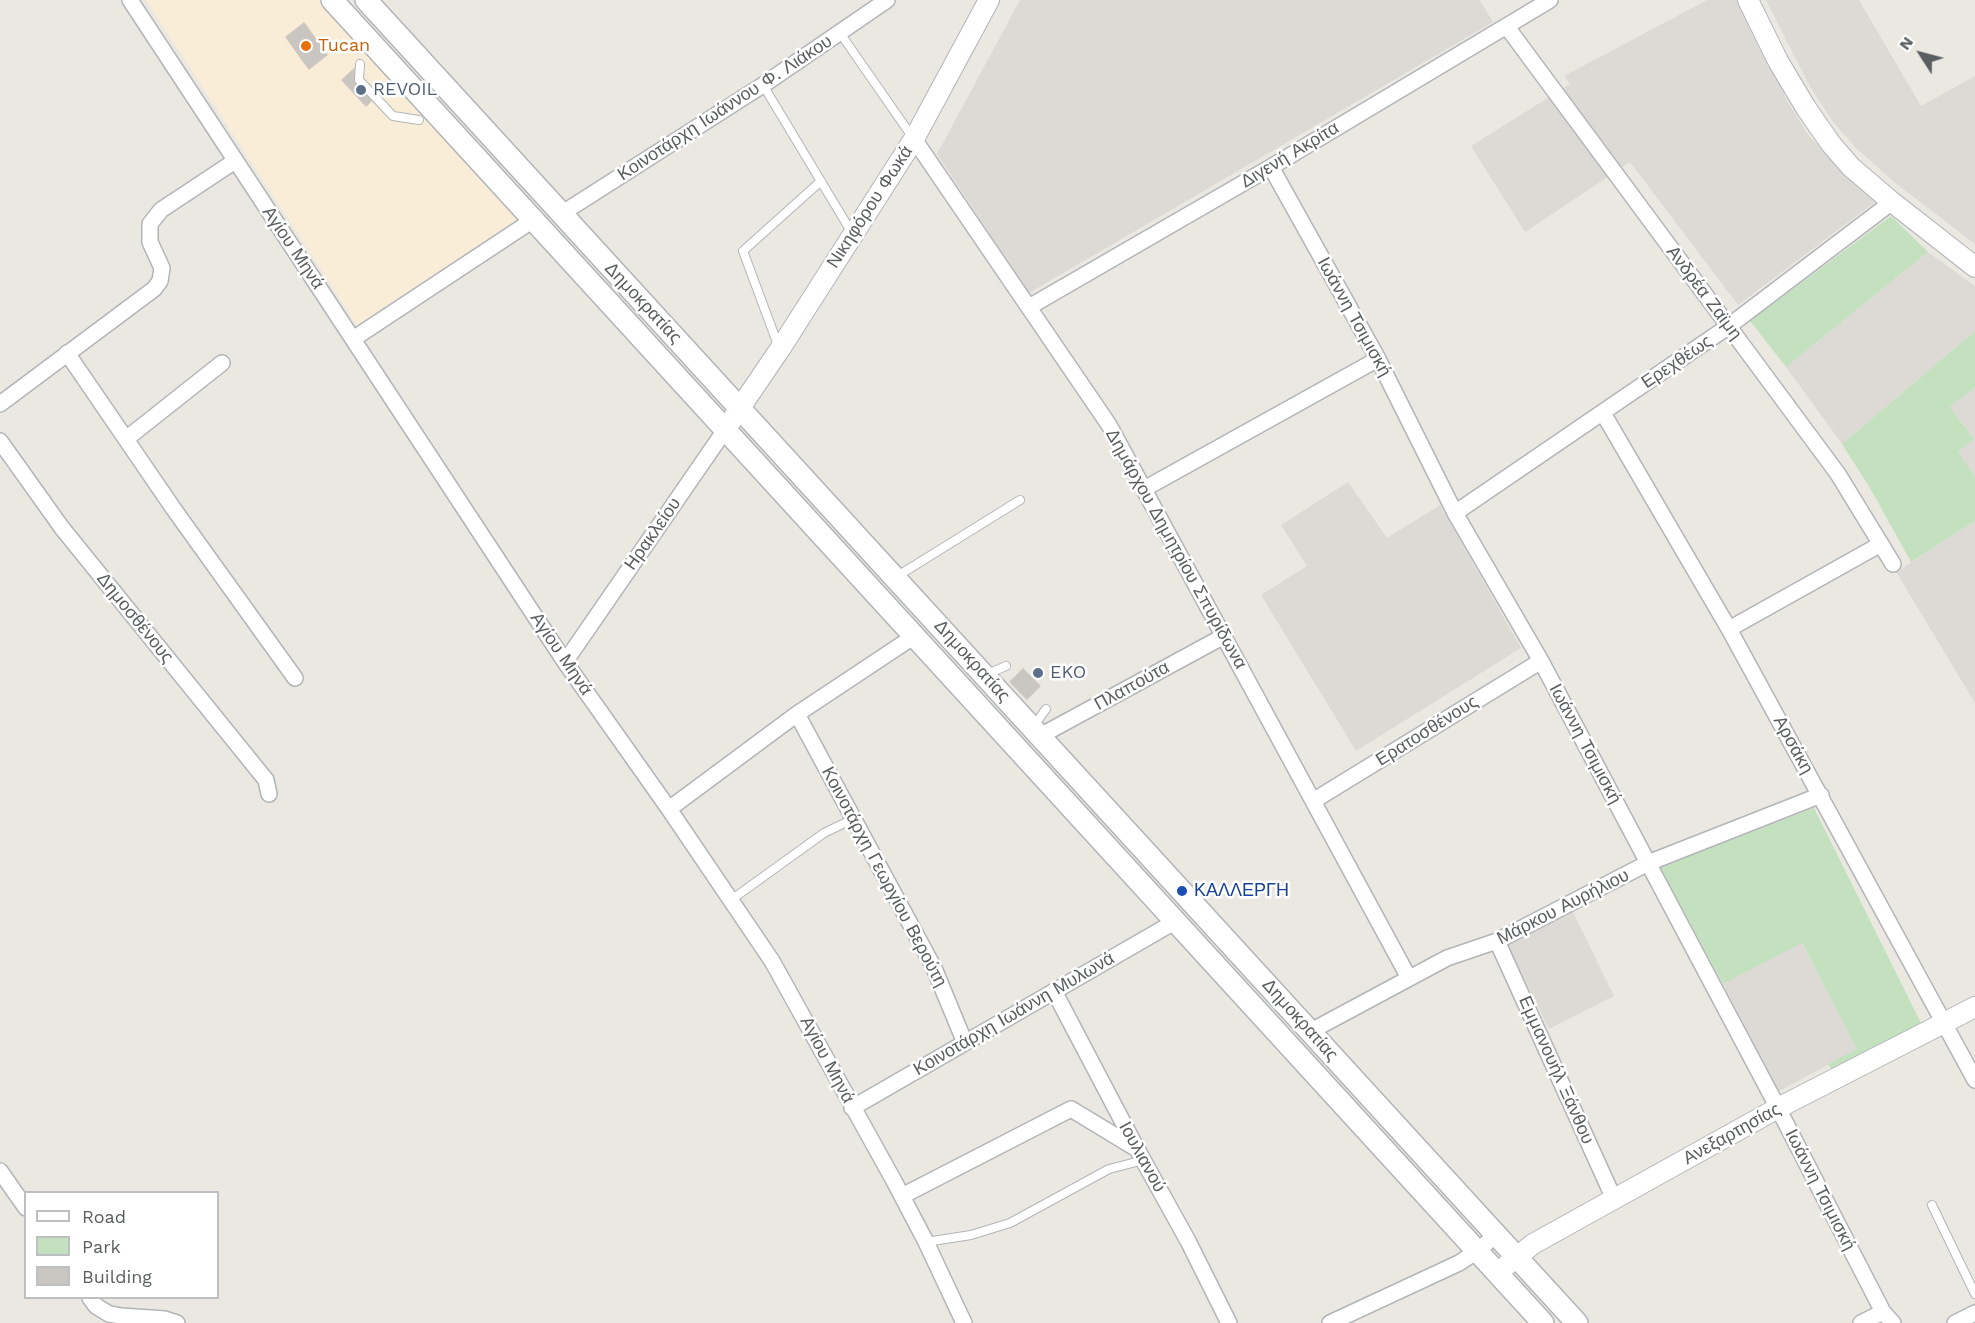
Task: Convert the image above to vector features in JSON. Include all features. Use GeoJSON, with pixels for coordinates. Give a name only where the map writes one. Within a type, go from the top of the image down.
{"type":"FeatureCollection","features":[{"type":"Feature","properties":{"kind":"main road","name":"Δημοκρατίας"},"geometry":{"type":"LineString","coordinates":[[332,0],[1543,1323]]}},
{"type":"Feature","properties":{"kind":"main road","name":"Δημοκρατίας"},"geometry":{"type":"LineString","coordinates":[[366,0],[1577,1323]]}},
{"type":"Feature","properties":{"kind":"street","name":"Αγίου Μηνά"},"geometry":{"type":"LineString","coordinates":[[129,0],[565,662],[669,809],[793,996],[902,1196],[964,1323]]}},
{"type":"Feature","properties":{"kind":"street","name":"Κοινοτάρχη Ιωάννου Φ. Λιάκου"},"geometry":{"type":"LineString","coordinates":[[561,213],[763,85],[887,0]]}},
{"type":"Feature","properties":{"kind":"street","name":"Νικηφόρου Φωκά"},"geometry":{"type":"LineString","coordinates":[[740,407],[780,349],[914,139],[989,0]]}},
{"type":"Feature","properties":{"kind":"street","name":"Διγενή Ακρίτα"},"geometry":{"type":"LineString","coordinates":[[1029,307],[1271,167],[1550,0]]}},
{"type":"Feature","properties":{"kind":"street"},"geometry":{"type":"LineString","coordinates":[[1748,0],[1778,61],[1831,144],[1851,167],[1975,267]]}},
{"type":"Feature","properties":{"kind":"street","name":"Ανδρέα Ζαϊμη"},"geometry":{"type":"LineString","coordinates":[[1506,27],[1838,474],[1893,564]]}},
{"type":"Feature","properties":{"kind":"street","name":"Δημάρχου Δημητρίου Σπυρίδωνα"},"geometry":{"type":"LineString","coordinates":[[914,139],[1109,425],[1410,978]]}},
{"type":"Feature","properties":{"kind":"street"},"geometry":{"type":"LineString","coordinates":[[0,404],[154,289],[160,281],[162,268],[150,242],[150,224],[161,210],[234,161]]}},
{"type":"Feature","properties":{"kind":"street","name":"Ιωάννη Τσιμισκή"},"geometry":{"type":"LineString","coordinates":[[1271,167],[1378,359],[1455,513],[1541,661],[1888,1317]]}},
{"type":"Feature","properties":{"kind":"street","name":"Ερεχθέως"},"geometry":{"type":"LineString","coordinates":[[1455,513],[1729,326],[1892,202]]}},
{"type":"Feature","properties":{"kind":"street"},"geometry":{"type":"LineString","coordinates":[[353,339],[533,220]]}},
{"type":"Feature","properties":{"kind":"street"},"geometry":{"type":"LineString","coordinates":[[68,353],[173,508],[295,678]]}},
{"type":"Feature","properties":{"kind":"street"},"geometry":{"type":"LineString","coordinates":[[1144,489],[1378,359]]}},
{"type":"Feature","properties":{"kind":"street"},"geometry":{"type":"LineString","coordinates":[[126,440],[222,363]]}},
{"type":"Feature","properties":{"kind":"street","name":"Ηρακλείου"},"geometry":{"type":"LineString","coordinates":[[565,662],[740,407]]}},
{"type":"Feature","properties":{"kind":"street","name":"Αρσάκη"},"geometry":{"type":"LineString","coordinates":[[1603,413],[1729,629],[1975,1080]]}},
{"type":"Feature","properties":{"kind":"street","name":"Δημοσθένους"},"geometry":{"type":"LineString","coordinates":[[0,441],[62,528],[266,780],[270,794]]}},
{"type":"Feature","properties":{"kind":"street"},"geometry":{"type":"LineString","coordinates":[[1729,629],[1881,544]]}},
{"type":"Feature","properties":{"kind":"street","name":"Πλαπούτα"},"geometry":{"type":"LineString","coordinates":[[1036,732],[1224,636]]}},
{"type":"Feature","properties":{"kind":"street"},"geometry":{"type":"LineString","coordinates":[[669,809],[797,714],[913,637]]}},
{"type":"Feature","properties":{"kind":"street","name":"Ερατοσθένους"},"geometry":{"type":"LineString","coordinates":[[1313,801],[1541,661]]}},
{"type":"Feature","properties":{"kind":"street","name":"Κοινοτάρχη Γεωργίου Βερούτη"},"geometry":{"type":"LineString","coordinates":[[797,714],[934,968],[965,1043]]}},
{"type":"Feature","properties":{"kind":"street","name":"Μάρκου Αυρήλιου"},"geometry":{"type":"LineString","coordinates":[[1311,1031],[1447,958],[1497,941],[1648,863],[1821,795]]}},
{"type":"Feature","properties":{"kind":"street","name":"Κοινοτάρχη Ιωάννη Μυλωνά"},"geometry":{"type":"LineString","coordinates":[[852,1108],[1176,921]]}},
{"type":"Feature","properties":{"kind":"street","name":"Εμμανουήλ Ξάνθου"},"geometry":{"type":"LineString","coordinates":[[1497,941],[1614,1199]]}},
{"type":"Feature","properties":{"kind":"street","name":"Ιουλιανού"},"geometry":{"type":"LineString","coordinates":[[1054,991],[1188,1241],[1229,1323]]}},
{"type":"Feature","properties":{"kind":"street","name":"Ανεξαρτησίας"},"geometry":{"type":"LineString","coordinates":[[1497,1273],[1515,1256],[1533,1244],[1778,1108],[1975,1007]]}},
{"type":"Feature","properties":{"kind":"street"},"geometry":{"type":"LineString","coordinates":[[902,1196],[1071,1109],[1140,1155]]}},
{"type":"Feature","properties":{"kind":"street"},"geometry":{"type":"LineString","coordinates":[[0,1172],[24,1205]]}},
{"type":"Feature","properties":{"kind":"street"},"geometry":{"type":"LineString","coordinates":[[1330,1323],[1459,1263],[1496,1235]]}},
{"type":"Feature","properties":{"kind":"street"},"geometry":{"type":"LineString","coordinates":[[91,1299],[96,1306],[109,1314],[165,1319],[177,1323]]}},
{"type":"Feature","properties":{"kind":"street"},"geometry":{"type":"LineString","coordinates":[[1955,1323],[1975,1313]]}},
{"type":"Feature","properties":{"kind":"street"},"geometry":{"type":"LineString","coordinates":[[1861,1323],[1888,1317]]}},
{"type":"Feature","properties":{"kind":"lane"},"geometry":{"type":"LineString","coordinates":[[840,33],[914,139]]}},
{"type":"Feature","properties":{"kind":"lane"},"geometry":{"type":"LineString","coordinates":[[360,63],[359,80],[393,116],[419,120]]}},
{"type":"Feature","properties":{"kind":"lane"},"geometry":{"type":"LineString","coordinates":[[763,85],[853,234]]}},
{"type":"Feature","properties":{"kind":"lane"},"geometry":{"type":"LineString","coordinates":[[780,349],[743,251],[821,181]]}},
{"type":"Feature","properties":{"kind":"lane"},"geometry":{"type":"LineString","coordinates":[[896,577],[1020,500]]}},
{"type":"Feature","properties":{"kind":"lane"},"geometry":{"type":"LineString","coordinates":[[984,675],[1006,666]]}},
{"type":"Feature","properties":{"kind":"lane"},"geometry":{"type":"LineString","coordinates":[[1036,732],[1046,709]]}},
{"type":"Feature","properties":{"kind":"lane"},"geometry":{"type":"LineString","coordinates":[[731,900],[824,833],[853,819]]}},
{"type":"Feature","properties":{"kind":"lane"},"geometry":{"type":"LineString","coordinates":[[926,1242],[971,1235],[1010,1223],[1109,1169],[1140,1155]]}},
{"type":"Feature","properties":{"kind":"lane"},"geometry":{"type":"LineString","coordinates":[[1932,1205],[1975,1294]]}},
{"type":"Feature","properties":{"kind":"shaded area"},"geometry":{"type":"Polygon","coordinates":[[[146,0],[323,0],[521,217],[357,325],[146,0]]]}},
{"type":"Feature","properties":{"kind":"shaded area"},"geometry":{"type":"Polygon","coordinates":[[[1020,0],[1480,0],[1493,22],[1029,293],[937,154],[1020,0]]]}},
{"type":"Feature","properties":{"kind":"shaded area"},"geometry":{"type":"Polygon","coordinates":[[[1707,0],[1739,0],[1771,62],[1786,99],[1809,136],[1875,202],[1738,305],[1630,162],[1525,232],[1471,146],[1570,84],[1564,76],[1707,0]]]}},
{"type":"Feature","properties":{"kind":"shaded area"},"geometry":{"type":"Polygon","coordinates":[[[1766,0],[1859,0],[1921,106],[1975,76],[1975,244],[1894,182],[1856,148],[1834,123],[1810,87],[1766,0]]]}},
{"type":"Feature","properties":{"kind":"shaded area"},"geometry":{"type":"Polygon","coordinates":[[[1928,252],[1975,286],[1975,331],[1842,444],[1786,367],[1928,252]]]}},
{"type":"Feature","properties":{"kind":"shaded area"},"geometry":{"type":"Polygon","coordinates":[[[1975,387],[1975,477],[1958,452],[1974,439],[1950,407],[1975,387]]]}},
{"type":"Feature","properties":{"kind":"shaded area"},"geometry":{"type":"Polygon","coordinates":[[[1348,482],[1387,538],[1440,505],[1521,648],[1356,751],[1261,595],[1307,566],[1281,525],[1348,482]]]}},
{"type":"Feature","properties":{"kind":"shaded area"},"geometry":{"type":"Polygon","coordinates":[[[1975,521],[1975,703],[1896,572],[1975,521]]]}},
{"type":"Feature","properties":{"kind":"shaded area"},"geometry":{"type":"Polygon","coordinates":[[[1572,910],[1614,996],[1549,1029],[1506,942],[1572,910]]]}},
{"type":"Feature","properties":{"kind":"shaded area"},"geometry":{"type":"Polygon","coordinates":[[[1801,942],[1858,1049],[1779,1091],[1723,984],[1801,942]]]}},
{"type":"Feature","properties":{"kind":"green space"},"geometry":{"type":"Polygon","coordinates":[[[1891,216],[1928,252],[1786,367],[1750,321],[1891,216]]]}},
{"type":"Feature","properties":{"kind":"green space"},"geometry":{"type":"Polygon","coordinates":[[[1975,331],[1975,387],[1950,407],[1974,439],[1958,452],[1975,477],[1975,521],[1911,562],[1870,488],[1842,444],[1975,331]]]}},
{"type":"Feature","properties":{"kind":"green space"},"geometry":{"type":"Polygon","coordinates":[[[1814,808],[1921,1023],[1832,1070],[1828,1064],[1857,1049],[1802,943],[1723,984],[1660,867],[1814,808]]]}},
{"type":"Feature","properties":{"kind":"building","name":"Tucan"},"geometry":{"type":"Polygon","coordinates":[[[304,23],[327,55],[309,69],[286,37],[304,23]]]}},
{"type":"Feature","properties":{"kind":"building"},"geometry":{"type":"Polygon","coordinates":[[[354,69],[354,82],[371,101],[366,106],[342,80],[354,69]]]}},
{"type":"Feature","properties":{"kind":"building"},"geometry":{"type":"Polygon","coordinates":[[[1023,669],[1040,686],[1027,699],[1010,682],[1023,669]]]}},
{"type":"Feature","properties":{"kind":"place","name":"Tucan"},"geometry":{"type":"Point","coordinates":[306,46]}},
{"type":"Feature","properties":{"kind":"place","name":"REVOIL"},"geometry":{"type":"Point","coordinates":[361,90]}},
{"type":"Feature","properties":{"kind":"place","name":"EKO"},"geometry":{"type":"Point","coordinates":[1038,673]}},
{"type":"Feature","properties":{"kind":"place","name":"ΚΑΛΛΕΡΓΗ"},"geometry":{"type":"Point","coordinates":[1182,891]}}]}
